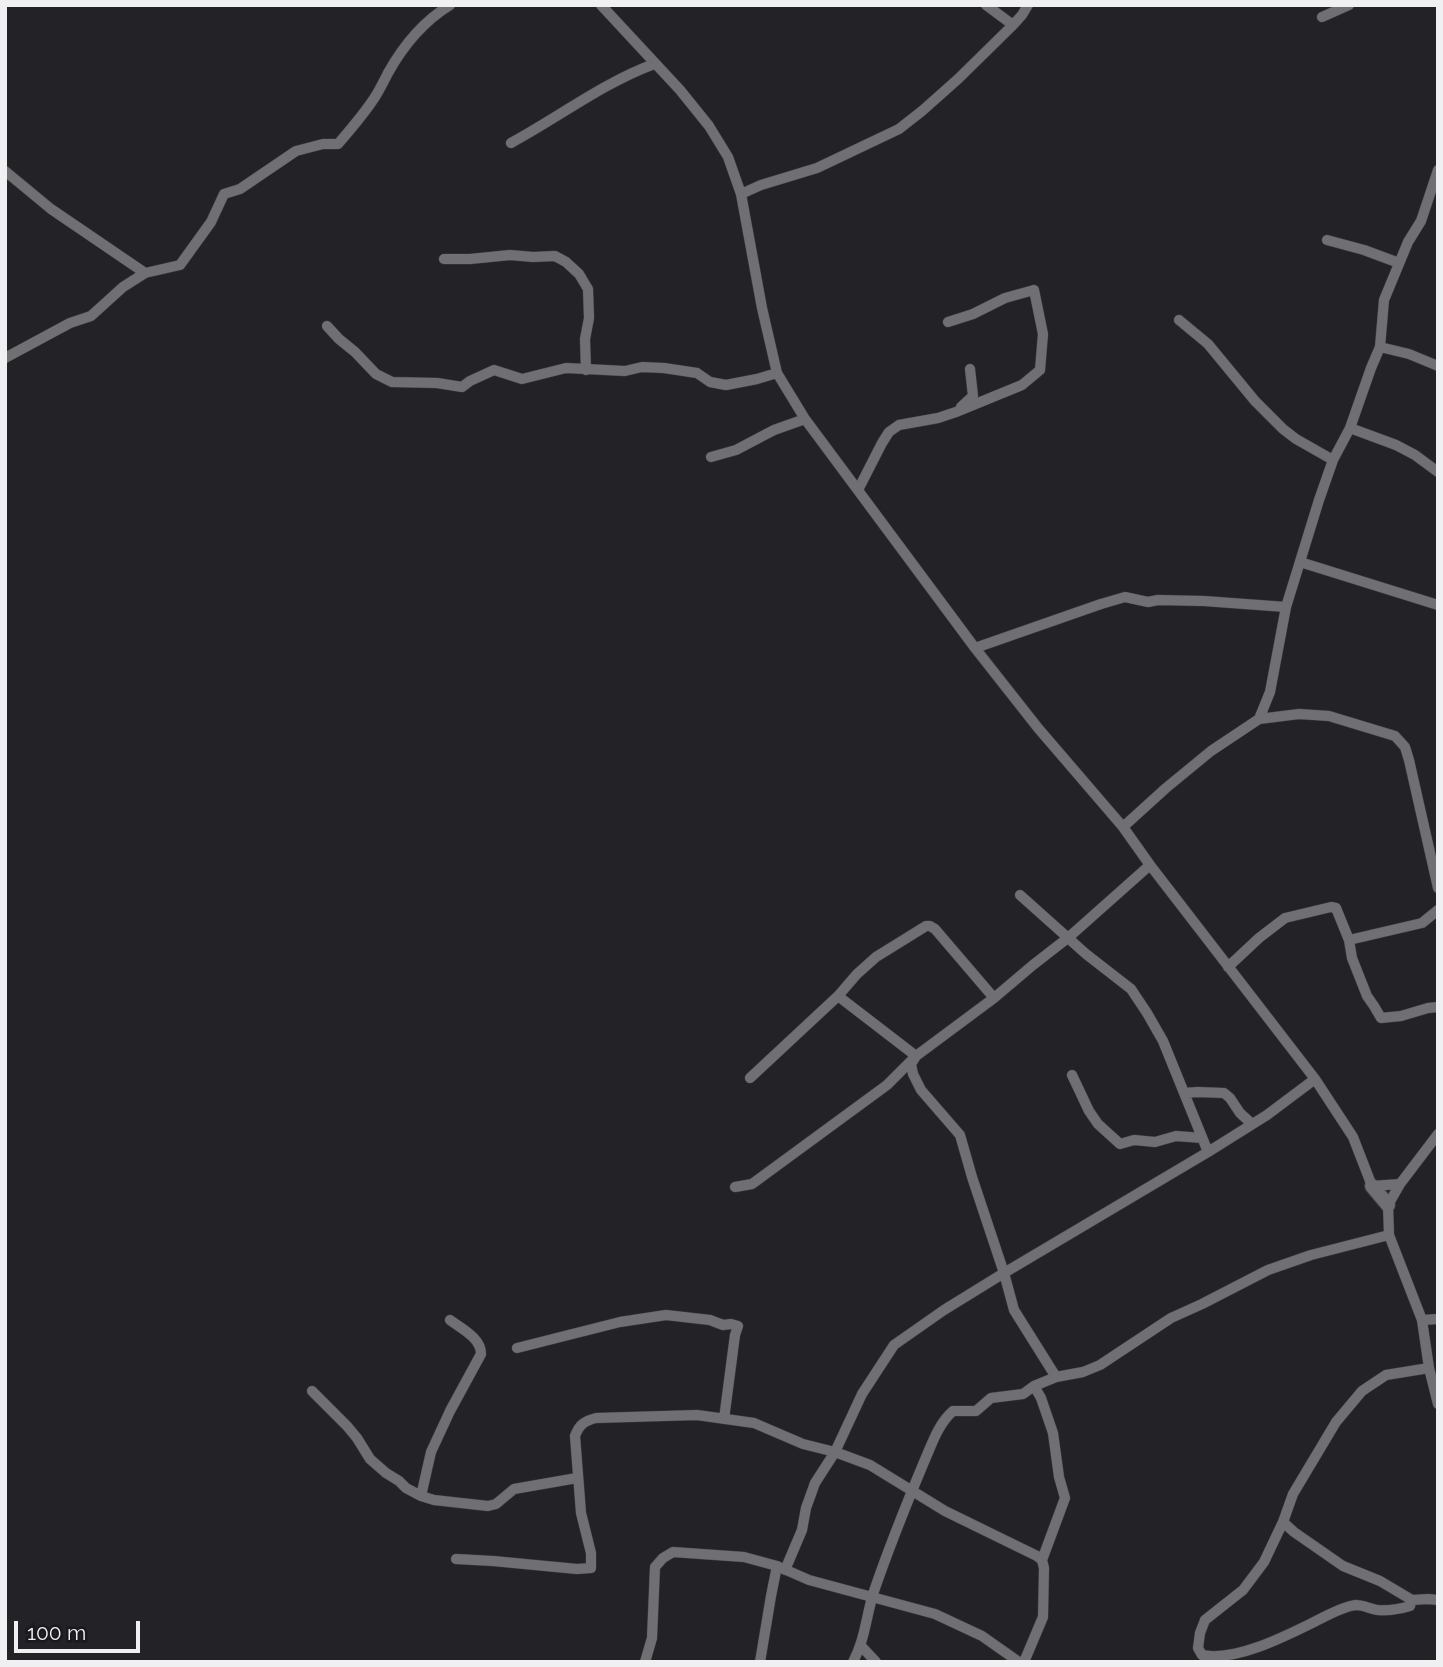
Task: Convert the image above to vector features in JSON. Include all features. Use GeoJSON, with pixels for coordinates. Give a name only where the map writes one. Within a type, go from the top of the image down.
{"type":"FeatureCollection","features":[{"type":"Feature","properties":{"kind":"street"},"geometry":{"type":"LineString","coordinates":[[5,358],[70,323],[91,316],[123,287],[145,273],[180,265],[211,222],[224,194],[240,190],[296,151],[323,144],[338,144],[364,113],[414,35],[450,5]]}},
{"type":"Feature","properties":{"kind":"street"},"geometry":{"type":"LineString","coordinates":[[601,5],[680,90],[709,126],[728,157],[741,194],[777,373],[805,419],[975,648],[1122,827],[1315,1079],[1353,1137],[1372,1186],[1388,1205]]}},
{"type":"Feature","properties":{"kind":"street"},"geometry":{"type":"LineString","coordinates":[[986,5],[1013,25]]}},
{"type":"Feature","properties":{"kind":"street"},"geometry":{"type":"LineString","coordinates":[[741,194],[817,168],[899,129],[958,79],[1023,15],[1028,5]]}},
{"type":"Feature","properties":{"kind":"street"},"geometry":{"type":"LineString","coordinates":[[1322,17],[1349,5]]}},
{"type":"Feature","properties":{"kind":"street"},"geometry":{"type":"LineString","coordinates":[[511,143],[547,123],[581,99],[630,73],[654,64]]}},
{"type":"Feature","properties":{"kind":"street"},"geometry":{"type":"LineString","coordinates":[[1259,719],[1270,692],[1286,607],[1333,460],[1350,428],[1380,347],[1384,300],[1408,242],[1421,221],[1438,170]]}},
{"type":"Feature","properties":{"kind":"street"},"geometry":{"type":"LineString","coordinates":[[5,171],[51,209],[145,273]]}},
{"type":"Feature","properties":{"kind":"street"},"geometry":{"type":"LineString","coordinates":[[1327,240],[1399,263]]}},
{"type":"Feature","properties":{"kind":"street"},"geometry":{"type":"LineString","coordinates":[[443,259],[510,255],[555,256],[566,262],[579,274],[588,289],[586,370]]}},
{"type":"Feature","properties":{"kind":"street"},"geometry":{"type":"LineString","coordinates":[[858,490],[889,432],[898,425],[956,412],[1022,385],[1040,370],[1043,334],[1034,290],[1005,298],[973,314],[948,322]]}},
{"type":"Feature","properties":{"kind":"street"},"geometry":{"type":"LineString","coordinates":[[1179,320],[1208,344],[1255,401],[1283,429],[1333,460]]}},
{"type":"Feature","properties":{"kind":"street"},"geometry":{"type":"LineString","coordinates":[[327,326],[376,374],[392,382],[437,383],[462,387],[494,370],[522,379],[566,368],[625,370],[642,367],[697,373],[710,382],[726,385],[777,373]]}},
{"type":"Feature","properties":{"kind":"street"},"geometry":{"type":"LineString","coordinates":[[1380,347],[1409,354],[1438,366]]}},
{"type":"Feature","properties":{"kind":"street"},"geometry":{"type":"LineString","coordinates":[[956,412],[973,396],[970,369]]}},
{"type":"Feature","properties":{"kind":"street"},"geometry":{"type":"LineString","coordinates":[[711,457],[736,450],[774,430],[805,419]]}},
{"type":"Feature","properties":{"kind":"street"},"geometry":{"type":"LineString","coordinates":[[1350,428],[1396,445],[1438,472]]}},
{"type":"Feature","properties":{"kind":"street"},"geometry":{"type":"LineString","coordinates":[[1300,562],[1438,605]]}},
{"type":"Feature","properties":{"kind":"street"},"geometry":{"type":"LineString","coordinates":[[975,648],[1125,597],[1148,602],[1204,601],[1286,607]]}},
{"type":"Feature","properties":{"kind":"street"},"geometry":{"type":"LineString","coordinates":[[1122,827],[1211,751],[1259,719],[1299,714],[1329,716],[1395,736],[1405,747],[1438,888]]}},
{"type":"Feature","properties":{"kind":"street"},"geometry":{"type":"LineString","coordinates":[[735,1187],[752,1184],[887,1085],[916,1056],[994,998],[1069,937],[1150,865]]}},
{"type":"Feature","properties":{"kind":"street"},"geometry":{"type":"LineString","coordinates":[[1020,895],[1086,954],[1131,989],[1163,1041],[1208,1152]]}},
{"type":"Feature","properties":{"kind":"street"},"geometry":{"type":"LineString","coordinates":[[1228,967],[1285,918],[1331,907],[1336,908],[1367,996],[1381,1018],[1438,1007]]}},
{"type":"Feature","properties":{"kind":"street"},"geometry":{"type":"LineString","coordinates":[[1349,940],[1422,923],[1438,910]]}},
{"type":"Feature","properties":{"kind":"street"},"geometry":{"type":"LineString","coordinates":[[750,1078],[876,957],[926,926],[935,929],[994,998]]}},
{"type":"Feature","properties":{"kind":"street"},"geometry":{"type":"LineString","coordinates":[[838,996],[916,1056]]}},
{"type":"Feature","properties":{"kind":"street"},"geometry":{"type":"LineString","coordinates":[[916,1056],[911,1064],[921,1090],[960,1135],[1014,1310],[1056,1377]]}},
{"type":"Feature","properties":{"kind":"street"},"geometry":{"type":"LineString","coordinates":[[1072,1075],[1098,1124],[1120,1144],[1134,1140],[1155,1142],[1176,1136],[1202,1138]]}},
{"type":"Feature","properties":{"kind":"street"},"geometry":{"type":"LineString","coordinates":[[1178,1079],[1198,1092]]}},
{"type":"Feature","properties":{"kind":"street"},"geometry":{"type":"LineString","coordinates":[[760,1662],[771,1596],[781,1568],[802,1530],[815,1483],[835,1452],[862,1394],[894,1345],[943,1310],[1267,1115],[1315,1079]]}},
{"type":"Feature","properties":{"kind":"street"},"geometry":{"type":"LineString","coordinates":[[1184,1093],[1224,1093],[1252,1124]]}},
{"type":"Feature","properties":{"kind":"street"},"geometry":{"type":"LineString","coordinates":[[1437,1400],[1422,1320],[1389,1235],[1388,1205],[1400,1184],[1438,1134]]}},
{"type":"Feature","properties":{"kind":"street"},"geometry":{"type":"LineString","coordinates":[[1372,1186],[1400,1184]]}},
{"type":"Feature","properties":{"kind":"street"},"geometry":{"type":"LineString","coordinates":[[853,1662],[862,1646],[873,1597],[912,1492],[946,1417],[953,1411],[976,1411],[991,1398],[1023,1394],[1056,1377],[1083,1372],[1101,1365],[1171,1318],[1268,1270],[1311,1255],[1389,1235]]}},
{"type":"Feature","properties":{"kind":"street"},"geometry":{"type":"LineString","coordinates":[[517,1348],[620,1322],[666,1315],[738,1326],[724,1419]]}},
{"type":"Feature","properties":{"kind":"street"},"geometry":{"type":"LineString","coordinates":[[1422,1320],[1438,1319]]}},
{"type":"Feature","properties":{"kind":"street"},"geometry":{"type":"LineString","coordinates":[[421,1496],[432,1452],[450,1411],[481,1354],[478,1341],[450,1320]]}},
{"type":"Feature","properties":{"kind":"street"},"geometry":{"type":"LineString","coordinates":[[1412,1600],[1410,1606],[1401,1609],[1378,1610],[1357,1605],[1229,1658],[1202,1655],[1198,1648],[1205,1620],[1243,1590],[1264,1562],[1293,1494],[1336,1422],[1362,1391],[1386,1375],[1429,1368]]}},
{"type":"Feature","properties":{"kind":"street"},"geometry":{"type":"LineString","coordinates":[[645,1662],[652,1638],[655,1567],[673,1552],[744,1557],[809,1580],[935,1614],[982,1636],[1021,1662],[1043,1617],[1042,1560],[1065,1498],[1053,1433],[1041,1398],[1034,1387]]}},
{"type":"Feature","properties":{"kind":"street"},"geometry":{"type":"LineString","coordinates":[[312,1391],[347,1426],[370,1459],[406,1488],[421,1496],[488,1506],[496,1504],[514,1489],[577,1478]]}},
{"type":"Feature","properties":{"kind":"street"},"geometry":{"type":"LineString","coordinates":[[456,1559],[591,1568],[592,1558],[581,1513],[577,1478],[575,1436],[579,1426],[596,1418],[697,1415],[754,1423],[803,1444],[870,1465],[945,1511],[1042,1560]]}},
{"type":"Feature","properties":{"kind":"street"},"geometry":{"type":"LineString","coordinates":[[1283,1522],[1343,1566],[1380,1581],[1412,1600],[1438,1600]]}},
{"type":"Feature","properties":{"kind":"street"},"geometry":{"type":"LineString","coordinates":[[862,1646],[876,1662]]}}]}
